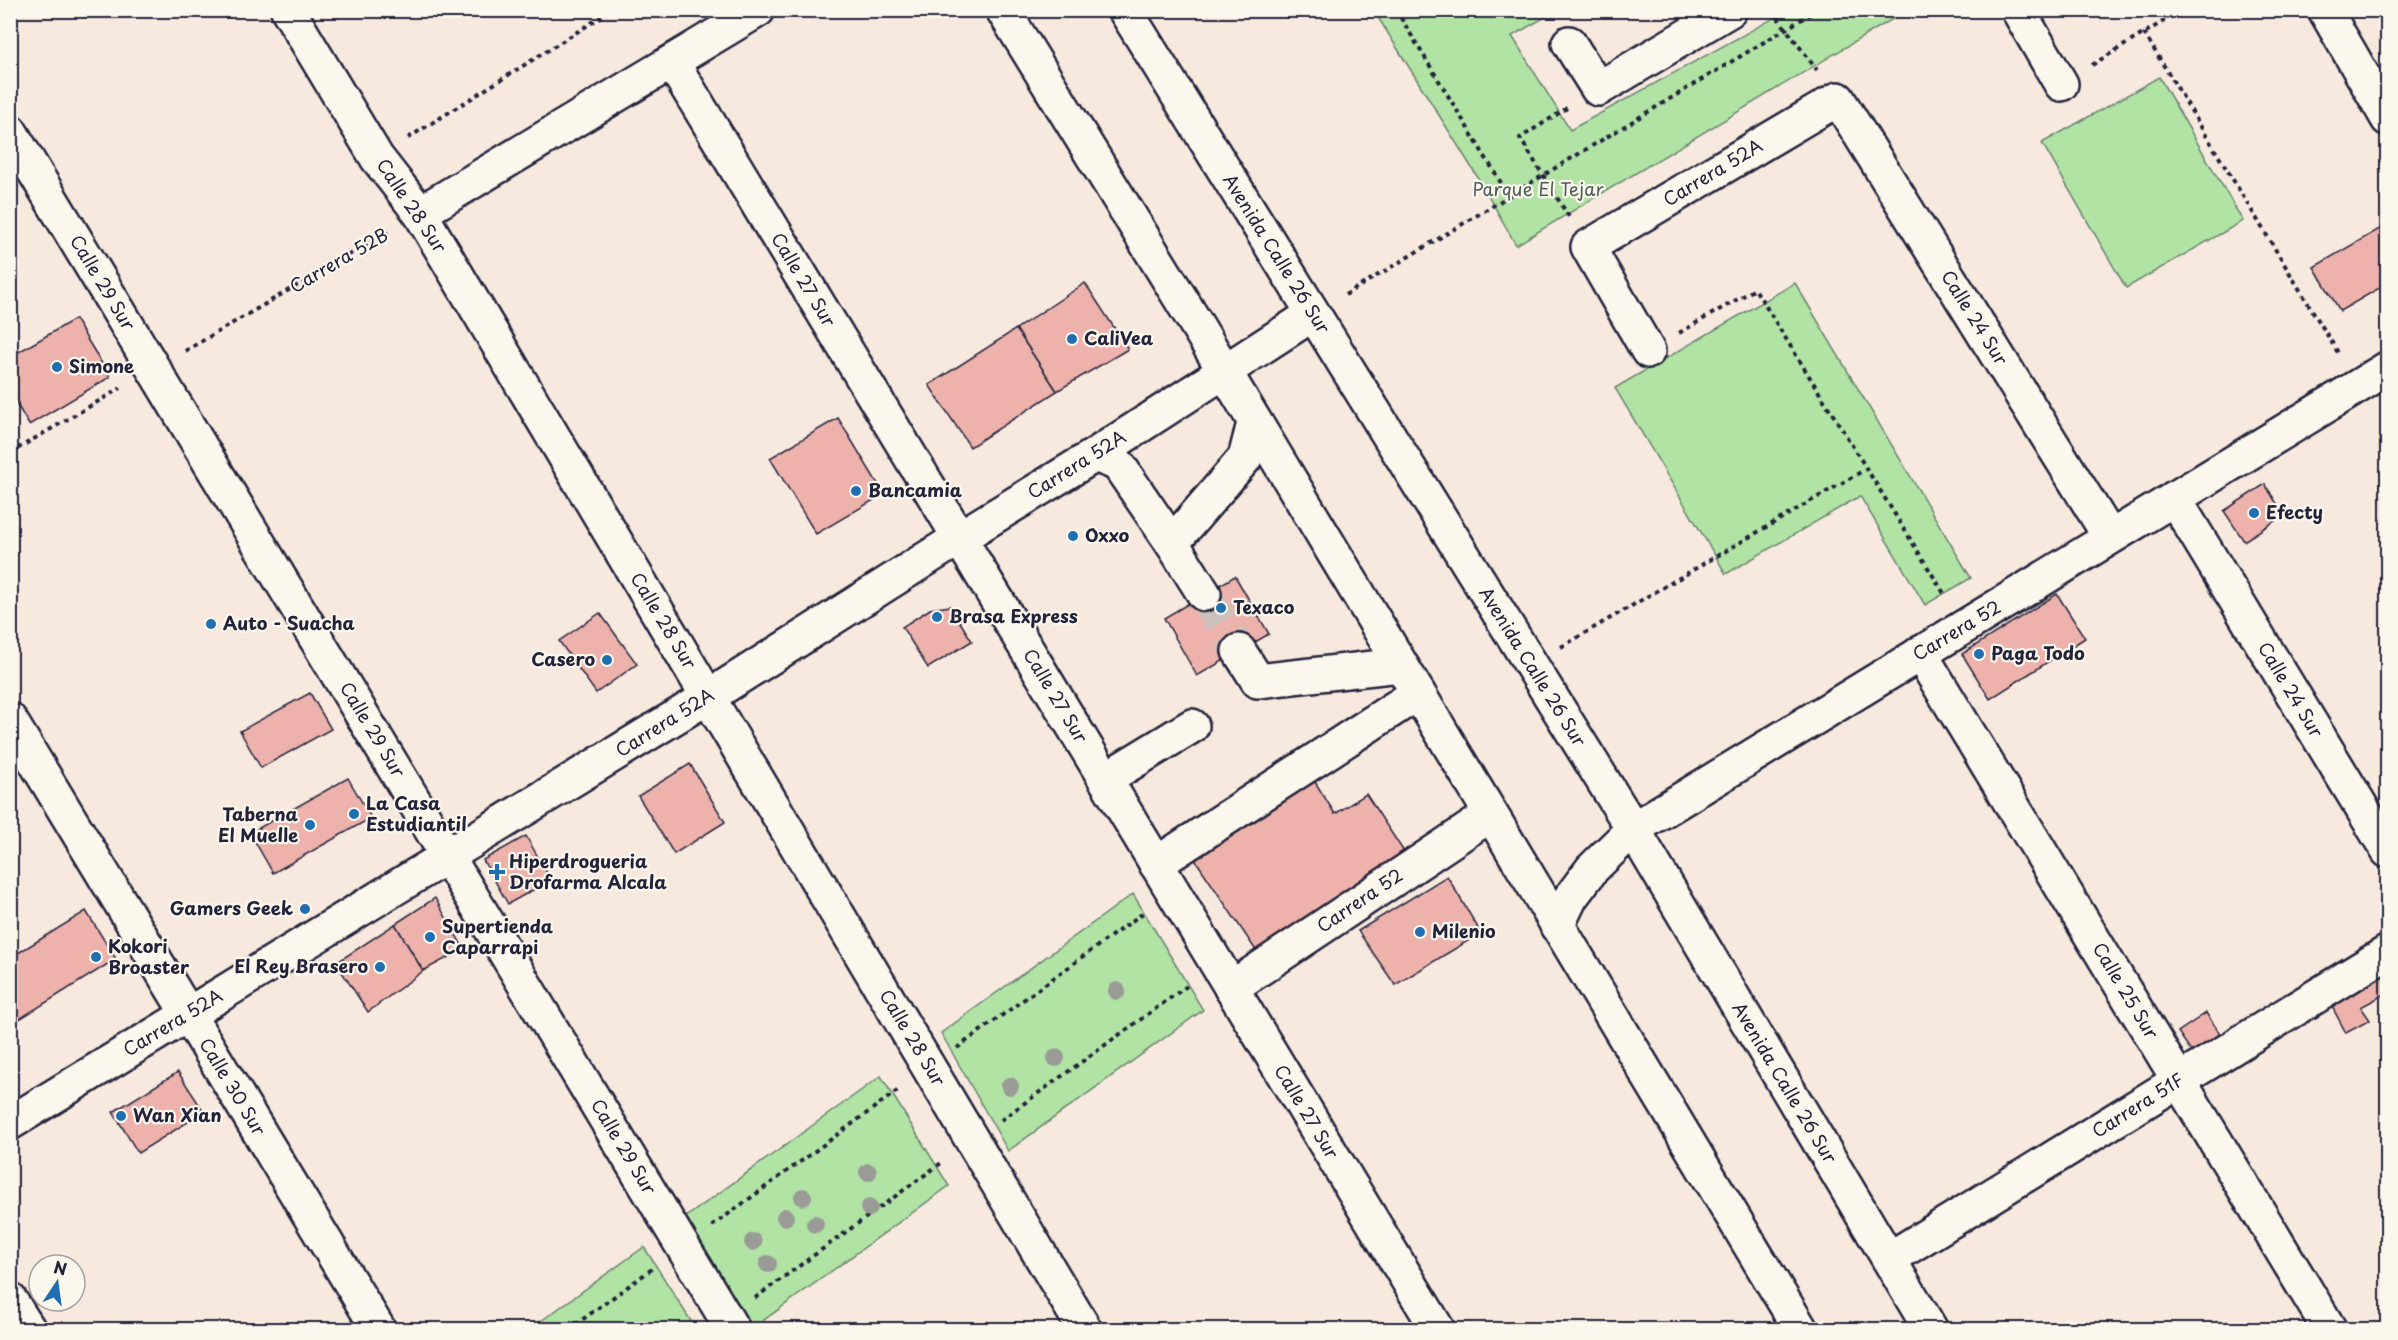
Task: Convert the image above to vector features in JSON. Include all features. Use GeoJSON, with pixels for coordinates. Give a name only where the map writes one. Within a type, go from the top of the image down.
{"type":"FeatureCollection","features":[{"type":"Feature","properties":{"kind":"street","name":"Calle 28 Sur"},"geometry":{"type":"LineString","coordinates":[[288,10],[377,158],[420,213],[1085,1329]]}},
{"type":"Feature","properties":{"kind":"street"},"geometry":{"type":"LineString","coordinates":[[420,213],[758,10]]}},
{"type":"Feature","properties":{"kind":"street"},"geometry":{"type":"LineString","coordinates":[[1003,10],[1223,370],[1801,1329]]}},
{"type":"Feature","properties":{"kind":"street","name":"Avenida Calle 26 Sur"},"geometry":{"type":"LineString","coordinates":[[1125,10],[1633,829],[1931,1329]]}},
{"type":"Feature","properties":{"kind":"street"},"geometry":{"type":"LineString","coordinates":[[1569,43],[1598,89],[1730,10]]}},
{"type":"Feature","properties":{"kind":"street"},"geometry":{"type":"LineString","coordinates":[[2018,10],[2061,84]]}},
{"type":"Feature","properties":{"kind":"street"},"geometry":{"type":"LineString","coordinates":[[2325,10],[2388,119]]}},
{"type":"Feature","properties":{"kind":"street","name":"Calle 27 Sur"},"geometry":{"type":"LineString","coordinates":[[672,62],[1438,1329]]}},
{"type":"Feature","properties":{"kind":"street","name":"Carrera 52A"},"geometry":{"type":"LineString","coordinates":[[1588,247],[1838,99]]}},
{"type":"Feature","properties":{"kind":"street","name":"Calle 24 Sur"},"geometry":{"type":"LineString","coordinates":[[1838,99],[2110,537]]}},
{"type":"Feature","properties":{"kind":"street","name":"Calle 29 Sur"},"geometry":{"type":"LineString","coordinates":[[10,131],[733,1329]]}},
{"type":"Feature","properties":{"kind":"street"},"geometry":{"type":"LineString","coordinates":[[1588,247],[1648,351]]}},
{"type":"Feature","properties":{"kind":"street","name":"Carrera 52A"},"geometry":{"type":"LineString","coordinates":[[10,1123],[708,697],[1095,455],[1223,370],[1313,314]]}},
{"type":"Feature","properties":{"kind":"street","name":"Carrera 52"},"geometry":{"type":"LineString","coordinates":[[1557,926],[1571,897],[1592,869],[1633,829],[2388,368]]}},
{"type":"Feature","properties":{"kind":"street"},"geometry":{"type":"LineString","coordinates":[[1172,543],[1245,458],[1254,423]]}},
{"type":"Feature","properties":{"kind":"street"},"geometry":{"type":"LineString","coordinates":[[1095,455],[1118,464],[1204,594]]}},
{"type":"Feature","properties":{"kind":"street","name":"Calle 24 Sur"},"geometry":{"type":"LineString","coordinates":[[2174,498],[2388,851]]}},
{"type":"Feature","properties":{"kind":"street"},"geometry":{"type":"LineString","coordinates":[[1239,651],[1258,681],[1400,664]]}},
{"type":"Feature","properties":{"kind":"street","name":"Calle 25 Sur"},"geometry":{"type":"LineString","coordinates":[[1920,653],[2330,1329]]}},
{"type":"Feature","properties":{"kind":"street"},"geometry":{"type":"LineString","coordinates":[[1156,864],[1418,693]]}},
{"type":"Feature","properties":{"kind":"street","name":"Calle 30 Sur"},"geometry":{"type":"LineString","coordinates":[[10,720],[380,1329]]}},
{"type":"Feature","properties":{"kind":"street"},"geometry":{"type":"LineString","coordinates":[[1105,778],[1192,726]]}},
{"type":"Feature","properties":{"kind":"street","name":"Carrera 52"},"geometry":{"type":"LineString","coordinates":[[1231,988],[1490,815]]}},
{"type":"Feature","properties":{"kind":"street","name":"Carrera 51F"},"geometry":{"type":"LineString","coordinates":[[1889,1259],[2388,952]]}},
{"type":"Feature","properties":{"kind":"street"},"geometry":{"type":"LineString","coordinates":[[10,1300],[29,1329]]}},
{"type":"Feature","properties":{"kind":"path"},"geometry":{"type":"LineString","coordinates":[[377,158],[612,10]]}},
{"type":"Feature","properties":{"kind":"path"},"geometry":{"type":"LineString","coordinates":[[1396,10],[1509,196]]}},
{"type":"Feature","properties":{"kind":"path"},"geometry":{"type":"LineString","coordinates":[[1772,10],[1838,99]]}},
{"type":"Feature","properties":{"kind":"path"},"geometry":{"type":"LineString","coordinates":[[1313,314],[1817,10]]}},
{"type":"Feature","properties":{"kind":"path"},"geometry":{"type":"LineString","coordinates":[[2061,84],[2182,10]]}},
{"type":"Feature","properties":{"kind":"path"},"geometry":{"type":"LineString","coordinates":[[2144,33],[2358,386]]}},
{"type":"Feature","properties":{"kind":"path"},"geometry":{"type":"LineString","coordinates":[[1588,247],[1520,138],[1598,89]]}},
{"type":"Feature","properties":{"kind":"path","name":"Carrera 52B"},"geometry":{"type":"LineString","coordinates":[[10,453],[420,213]]}},
{"type":"Feature","properties":{"kind":"path"},"geometry":{"type":"LineString","coordinates":[[1648,351],[1755,289],[1965,626]]}},
{"type":"Feature","properties":{"kind":"path"},"geometry":{"type":"LineString","coordinates":[[1561,648],[1866,469]]}},
{"type":"Feature","properties":{"kind":"path"},"geometry":{"type":"LineString","coordinates":[[568,1329],[1173,892]]}},
{"type":"Feature","properties":{"kind":"green space","name":"Parque El Tejar"},"geometry":{"type":"Polygon","coordinates":[[[1374,11],[1556,11],[1512,36],[1570,130],[1787,11],[1906,11],[1516,245],[1480,181],[1374,11]]]}},
{"type":"Feature","properties":{"kind":"green space"},"geometry":{"type":"Polygon","coordinates":[[[2159,77],[2243,221],[2126,288],[2042,143],[2159,77]]]}},
{"type":"Feature","properties":{"kind":"green space"},"geometry":{"type":"Polygon","coordinates":[[[1795,283],[1971,578],[1925,605],[1860,496],[1726,574],[1615,388],[1795,283]]]}},
{"type":"Feature","properties":{"kind":"green space"},"geometry":{"type":"Polygon","coordinates":[[[1133,894],[1203,1010],[1008,1151],[941,1033],[1133,894]]]}},
{"type":"Feature","properties":{"kind":"green space"},"geometry":{"type":"Polygon","coordinates":[[[881,1076],[949,1186],[753,1328],[686,1217],[881,1076]]]}},
{"type":"Feature","properties":{"kind":"green space"},"geometry":{"type":"Polygon","coordinates":[[[644,1247],[696,1329],[530,1329],[644,1247]]]}},
{"type":"Feature","properties":{"kind":"building"},"geometry":{"type":"Polygon","coordinates":[[[2388,224],[2388,283],[2340,311],[2314,267],[2388,224]]]}},
{"type":"Feature","properties":{"kind":"building","name":"CaliVea"},"geometry":{"type":"Polygon","coordinates":[[[1085,283],[1128,349],[1057,391],[1016,329],[1085,283]]]}},
{"type":"Feature","properties":{"kind":"building","name":"Simone"},"geometry":{"type":"Polygon","coordinates":[[[75,319],[110,377],[29,425],[10,393],[10,357],[75,319]]]}},
{"type":"Feature","properties":{"kind":"building"},"geometry":{"type":"Polygon","coordinates":[[[1016,329],[1057,391],[970,447],[929,385],[1016,329]]]}},
{"type":"Feature","properties":{"kind":"building"},"geometry":{"type":"Polygon","coordinates":[[[838,418],[884,494],[816,534],[770,458],[838,418]]]}},
{"type":"Feature","properties":{"kind":"building","name":"Efecty"},"geometry":{"type":"Polygon","coordinates":[[[2265,484],[2284,515],[2244,541],[2224,511],[2265,484]]]}},
{"type":"Feature","properties":{"kind":"building"},"geometry":{"type":"Polygon","coordinates":[[[1235,576],[1269,634],[1197,676],[1164,618],[1235,576]]]}},
{"type":"Feature","properties":{"kind":"building"},"geometry":{"type":"Polygon","coordinates":[[[2057,594],[2085,638],[1990,699],[1962,654],[2057,594]]]}},
{"type":"Feature","properties":{"kind":"building"},"geometry":{"type":"Polygon","coordinates":[[[950,606],[972,641],[928,668],[902,627],[930,609],[950,606]]]}},
{"type":"Feature","properties":{"kind":"building"},"geometry":{"type":"Polygon","coordinates":[[[600,613],[637,664],[596,693],[559,641],[600,613]]]}},
{"type":"Feature","properties":{"kind":"building"},"geometry":{"type":"Polygon","coordinates":[[[310,693],[331,729],[261,768],[240,731],[310,693]]]}},
{"type":"Feature","properties":{"kind":"building"},"geometry":{"type":"Polygon","coordinates":[[[690,764],[725,822],[674,854],[638,796],[690,764]]]}},
{"type":"Feature","properties":{"kind":"building"},"geometry":{"type":"Polygon","coordinates":[[[1310,774],[1335,814],[1366,794],[1410,861],[1261,958],[1190,852],[1310,774]]]}},
{"type":"Feature","properties":{"kind":"building","name":"Taberna El Muelle"},"geometry":{"type":"Polygon","coordinates":[[[348,778],[371,818],[273,873],[250,833],[348,778]]]}},
{"type":"Feature","properties":{"kind":"building"},"geometry":{"type":"Polygon","coordinates":[[[526,836],[551,880],[508,904],[483,860],[526,836]]]}},
{"type":"Feature","properties":{"kind":"building","name":"Milenio"},"geometry":{"type":"Polygon","coordinates":[[[1447,876],[1481,933],[1395,985],[1358,931],[1447,876]]]}},
{"type":"Feature","properties":{"kind":"building","name":"Supertienda Caparrapi"},"geometry":{"type":"Polygon","coordinates":[[[435,898],[464,949],[423,971],[395,924],[435,898]]]}},
{"type":"Feature","properties":{"kind":"building"},"geometry":{"type":"Polygon","coordinates":[[[86,911],[116,959],[18,1020],[10,1007],[10,958],[86,911]]]}},
{"type":"Feature","properties":{"kind":"building","name":"El Rey Brasero"},"geometry":{"type":"Polygon","coordinates":[[[395,924],[423,971],[368,1012],[336,963],[395,924]]]}},
{"type":"Feature","properties":{"kind":"building"},"geometry":{"type":"Polygon","coordinates":[[[2388,966],[2388,1004],[2383,995],[2361,1007],[2370,1020],[2346,1033],[2328,999],[2388,966]]]}},
{"type":"Feature","properties":{"kind":"building"},"geometry":{"type":"Polygon","coordinates":[[[2206,1013],[2221,1035],[2193,1054],[2178,1032],[2206,1013]]]}},
{"type":"Feature","properties":{"kind":"building"},"geometry":{"type":"Polygon","coordinates":[[[178,1072],[204,1112],[138,1153],[113,1112],[178,1072]]]}},
{"type":"Feature","properties":{"kind":"tunnel"},"geometry":{"type":"LineString","coordinates":[[1204,594],[1239,651]]}},
{"type":"Feature","properties":{"kind":"place","name":"CaliVea"},"geometry":{"type":"Point","coordinates":[1072,339]}},
{"type":"Feature","properties":{"kind":"place","name":"Simone"},"geometry":{"type":"Point","coordinates":[57,367]}},
{"type":"Feature","properties":{"kind":"place","name":"Bancamia"},"geometry":{"type":"Point","coordinates":[856,491]}},
{"type":"Feature","properties":{"kind":"place","name":"Efecty"},"geometry":{"type":"Point","coordinates":[2254,513]}},
{"type":"Feature","properties":{"kind":"place","name":"Oxxo"},"geometry":{"type":"Point","coordinates":[1073,536]}},
{"type":"Feature","properties":{"kind":"place","name":"Texaco"},"geometry":{"type":"Point","coordinates":[1221,608]}},
{"type":"Feature","properties":{"kind":"place","name":"Brasa Express"},"geometry":{"type":"Point","coordinates":[937,617]}},
{"type":"Feature","properties":{"kind":"place","name":"Auto - Suacha"},"geometry":{"type":"Point","coordinates":[211,624]}},
{"type":"Feature","properties":{"kind":"place","name":"Paga Todo"},"geometry":{"type":"Point","coordinates":[1979,654]}},
{"type":"Feature","properties":{"kind":"place","name":"Casero"},"geometry":{"type":"Point","coordinates":[607,660]}},
{"type":"Feature","properties":{"kind":"place","name":"La Casa Estudiantil"},"geometry":{"type":"Point","coordinates":[354,814]}},
{"type":"Feature","properties":{"kind":"place","name":"Taberna El Muelle"},"geometry":{"type":"Point","coordinates":[310,825]}},
{"type":"Feature","properties":{"kind":"place","name":"Hiperdrogueria Drofarma Alcala"},"geometry":{"type":"Point","coordinates":[497,872]}},
{"type":"Feature","properties":{"kind":"place","name":"Gamers Geek"},"geometry":{"type":"Point","coordinates":[305,909]}},
{"type":"Feature","properties":{"kind":"place","name":"Milenio"},"geometry":{"type":"Point","coordinates":[1420,932]}},
{"type":"Feature","properties":{"kind":"place","name":"Supertienda Caparrapi"},"geometry":{"type":"Point","coordinates":[430,937]}},
{"type":"Feature","properties":{"kind":"place","name":"Kokori Broaster"},"geometry":{"type":"Point","coordinates":[96,957]}},
{"type":"Feature","properties":{"kind":"place","name":"El Rey Brasero"},"geometry":{"type":"Point","coordinates":[380,967]}},
{"type":"Feature","properties":{"kind":"place","name":"Wan Xian"},"geometry":{"type":"Point","coordinates":[121,1116]}}]}
